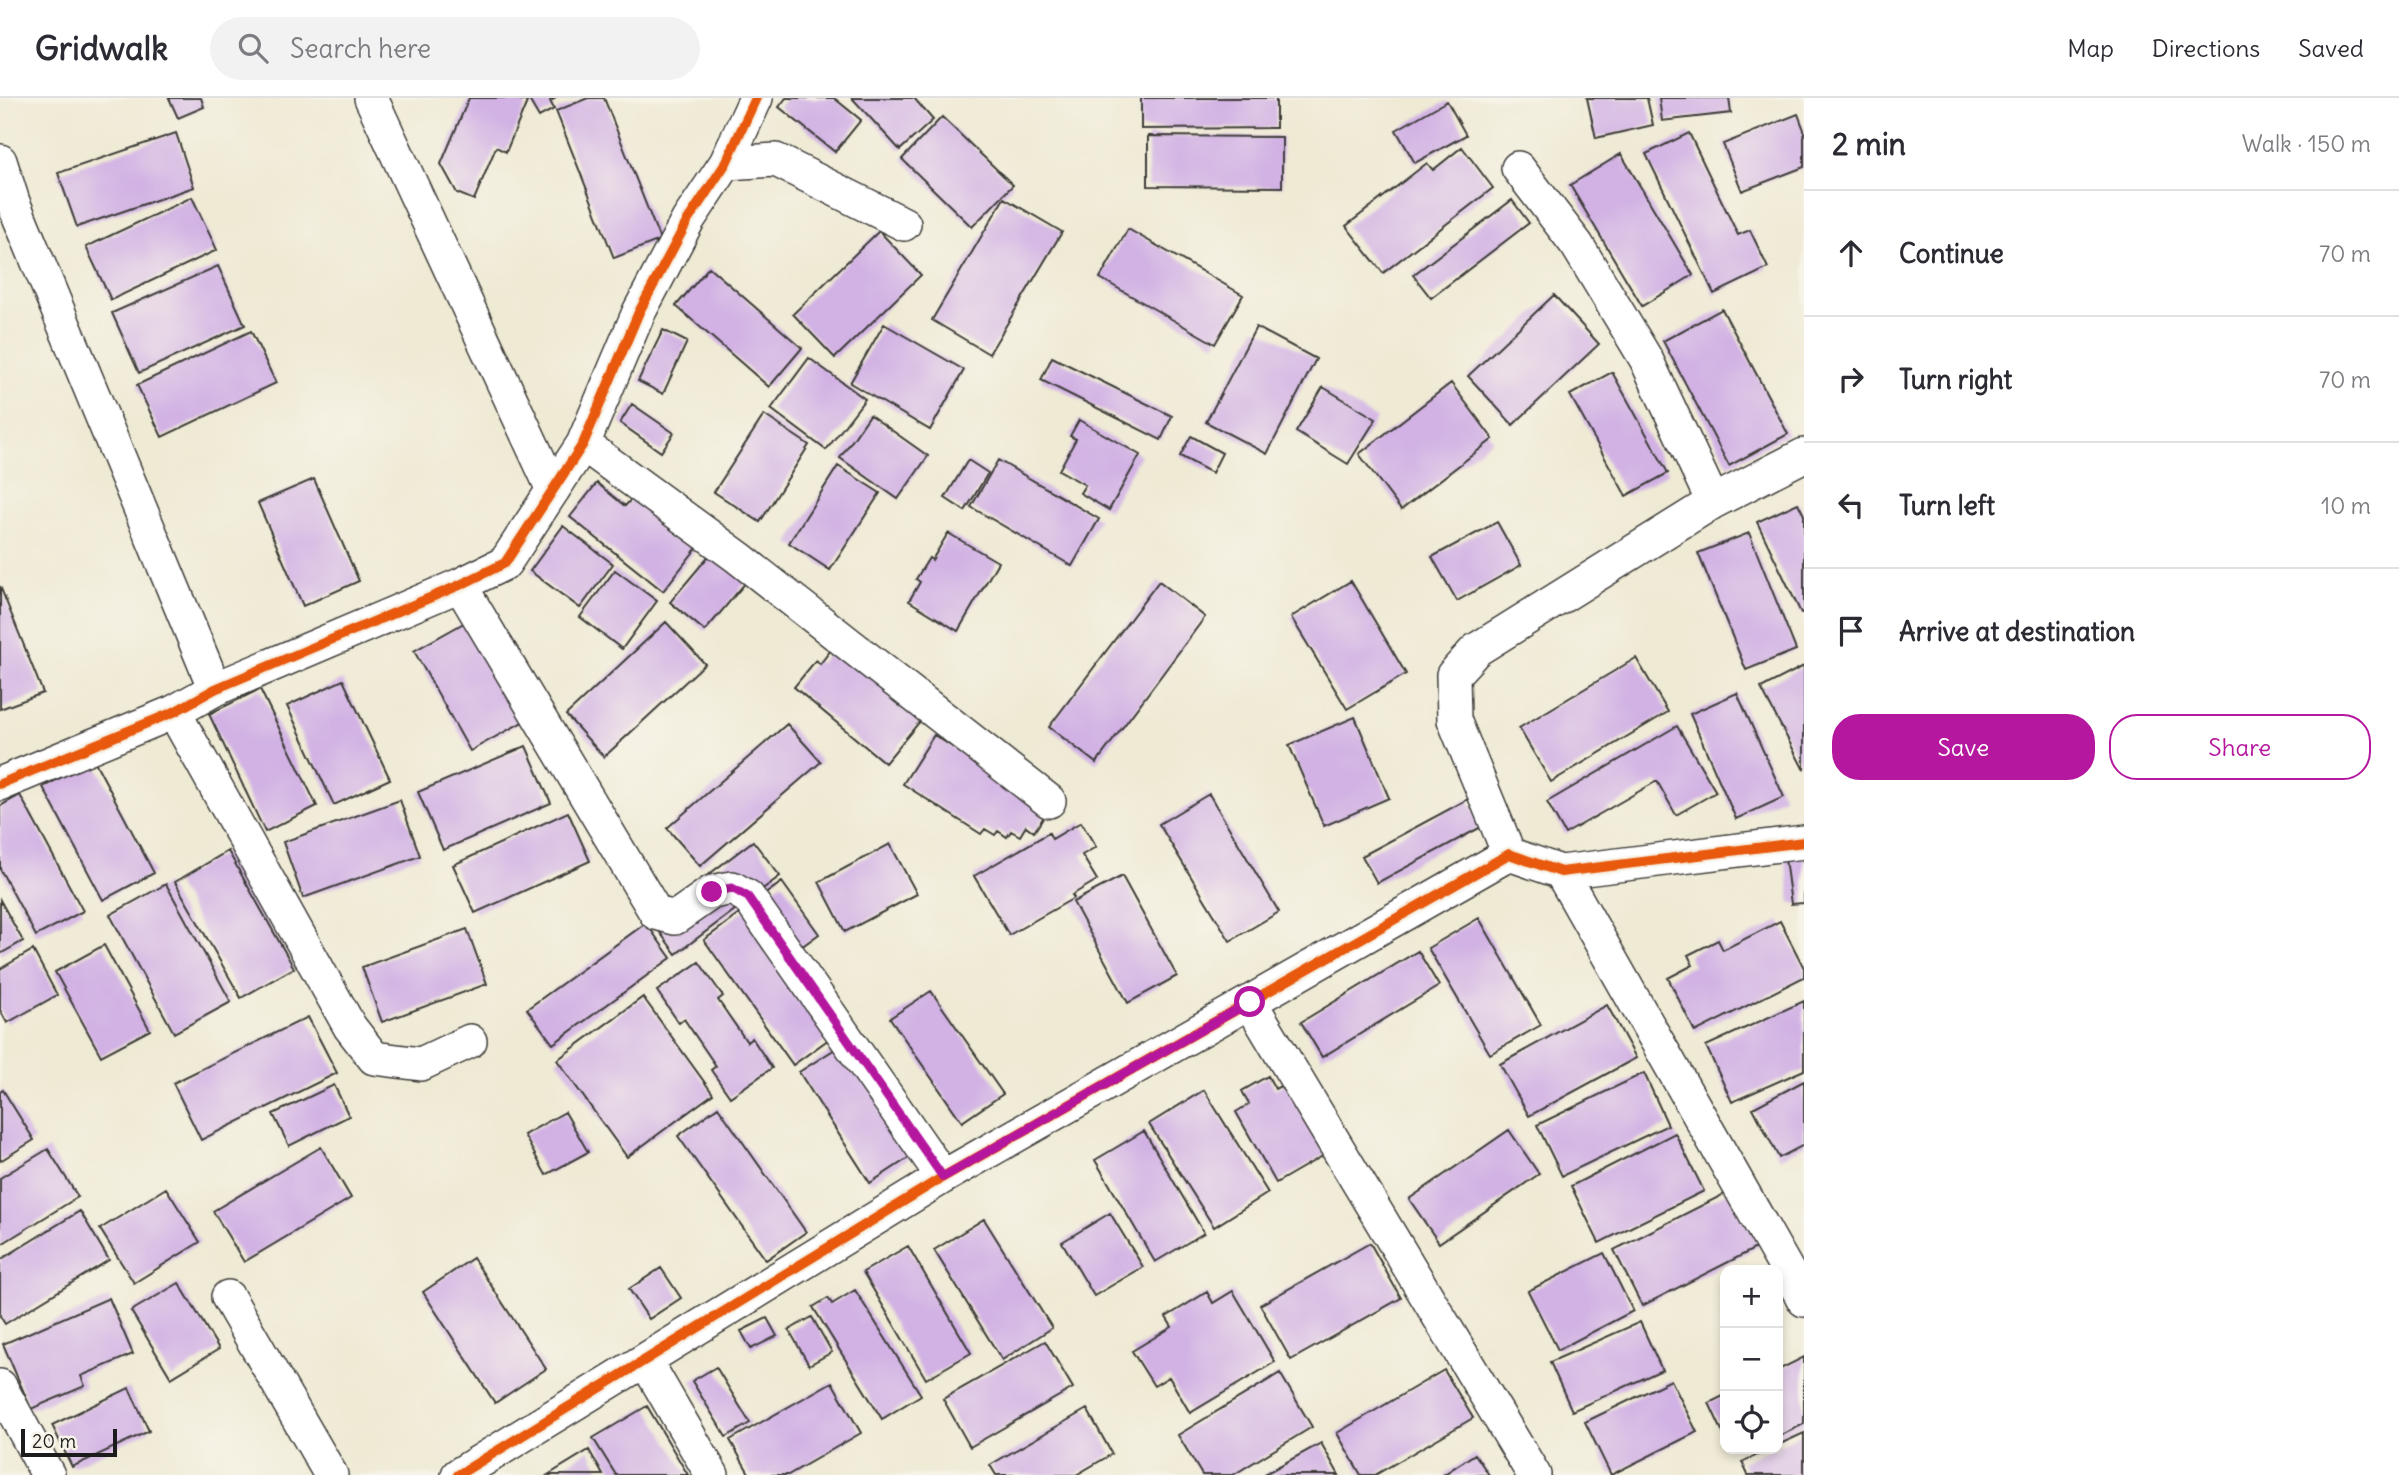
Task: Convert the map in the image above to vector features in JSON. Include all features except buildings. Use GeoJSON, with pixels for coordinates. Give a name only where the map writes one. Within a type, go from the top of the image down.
{"type":"FeatureCollection","features":[{"type":"Feature","properties":{"kind":"street"},"geometry":{"type":"LineString","coordinates":[[371,98],[553,490]]}},
{"type":"Feature","properties":{"kind":"street"},"geometry":{"type":"LineString","coordinates":[[0,784],[174,712],[215,690],[460,586],[505,563],[583,444],[639,312],[688,220],[726,163],[756,98]]}},
{"type":"Feature","properties":{"kind":"street"},"geometry":{"type":"LineString","coordinates":[[726,163],[776,160],[904,224]]}},
{"type":"Feature","properties":{"kind":"street"},"geometry":{"type":"LineString","coordinates":[[0,161],[13,202],[215,690]]}},
{"type":"Feature","properties":{"kind":"street"},"geometry":{"type":"LineString","coordinates":[[1518,168],[1577,245],[1646,359],[1713,502]]}},
{"type":"Feature","properties":{"kind":"street"},"geometry":{"type":"LineString","coordinates":[[583,444],[740,558],[1049,801]]}},
{"type":"Feature","properties":{"kind":"street"},"geometry":{"type":"LineString","coordinates":[[1804,455],[1713,502],[1476,650],[1452,674],[1454,720],[1509,854],[1561,872],[1804,842]]}},
{"type":"Feature","properties":{"kind":"street"},"geometry":{"type":"LineString","coordinates":[[460,586],[656,913],[675,918],[712,892],[732,888],[748,897],[943,1177]]}},
{"type":"Feature","properties":{"kind":"street"},"geometry":{"type":"LineString","coordinates":[[174,712],[350,1027],[374,1058],[421,1063],[470,1041]]}},
{"type":"Feature","properties":{"kind":"street"},"geometry":{"type":"LineString","coordinates":[[458,1475],[943,1177],[1509,854]]}},
{"type":"Feature","properties":{"kind":"street"},"geometry":{"type":"LineString","coordinates":[[1561,872],[1804,1300]]}},
{"type":"Feature","properties":{"kind":"street"},"geometry":{"type":"LineString","coordinates":[[1250,1002],[1534,1475]]}},
{"type":"Feature","properties":{"kind":"street"},"geometry":{"type":"LineString","coordinates":[[228,1297],[331,1475]]}},
{"type":"Feature","properties":{"kind":"street"},"geometry":{"type":"LineString","coordinates":[[645,1360],[712,1475]]}},
{"type":"Feature","properties":{"kind":"street"},"geometry":{"type":"LineString","coordinates":[[0,1386],[48,1475]]}},
{"type":"Feature","properties":{"kind":"cycle path"},"geometry":{"type":"LineString","coordinates":[[0,784],[174,712],[215,689],[460,585],[505,563],[583,444],[639,312],[688,220],[726,163],[756,98]]}},
{"type":"Feature","properties":{"kind":"cycle path"},"geometry":{"type":"LineString","coordinates":[[458,1475],[943,1177],[1509,854],[1561,872],[1804,842]]}},
{"type":"Feature","properties":{"kind":"route"},"geometry":{"type":"LineString","coordinates":[[712,892],[732,888],[748,897],[943,1177],[1250,1002]]}}]}
